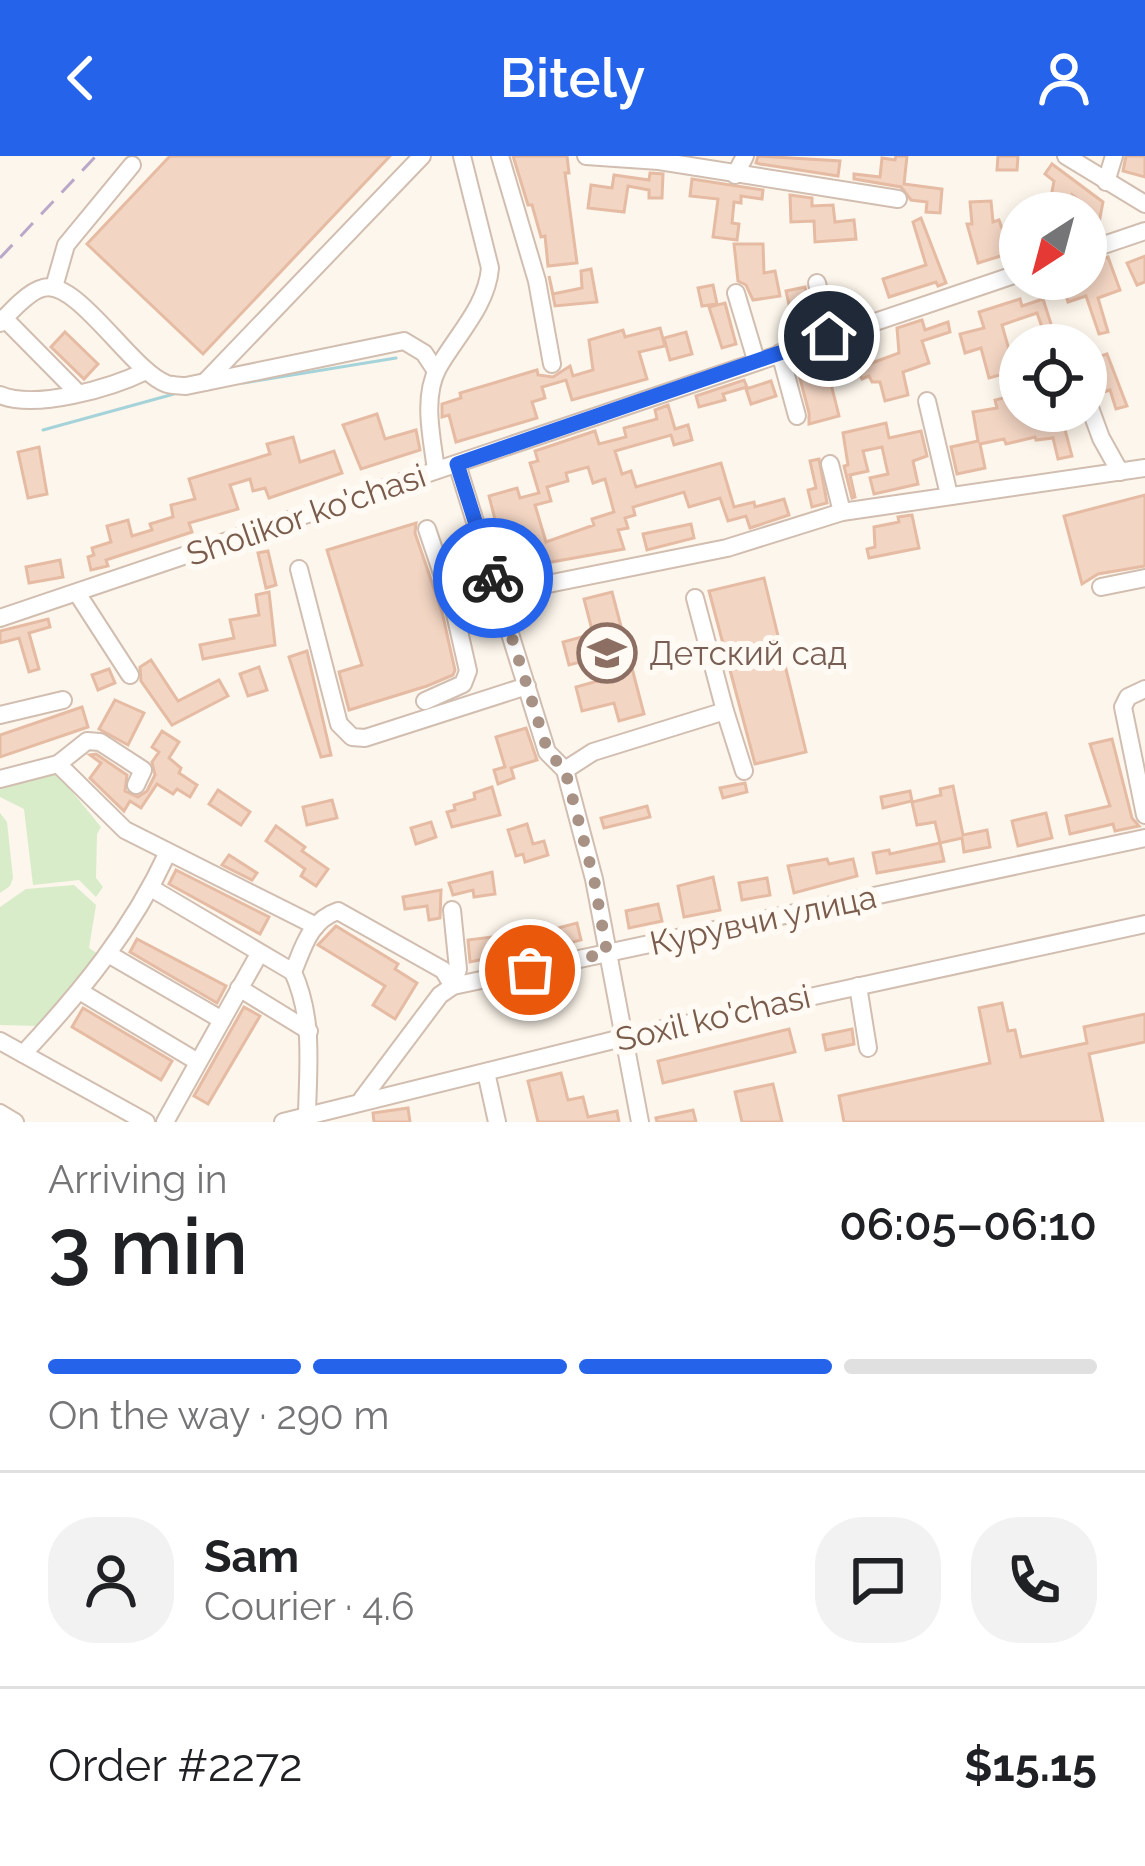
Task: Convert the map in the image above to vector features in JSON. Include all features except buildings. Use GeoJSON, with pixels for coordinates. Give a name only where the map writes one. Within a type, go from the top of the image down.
{"type":"FeatureCollection","features":[{"type":"Feature","properties":{"kind":"street"},"geometry":{"type":"LineString","coordinates":[[204,383],[422,156]]}},
{"type":"Feature","properties":{"kind":"street"},"geometry":{"type":"LineString","coordinates":[[436,470],[429,406],[436,371],[488,287],[490,268],[462,156]]}},
{"type":"Feature","properties":{"kind":"street"},"geometry":{"type":"LineString","coordinates":[[500,156],[538,281],[552,364]]}},
{"type":"Feature","properties":{"kind":"street"},"geometry":{"type":"LineString","coordinates":[[586,156],[659,159],[898,199]]}},
{"type":"Feature","properties":{"kind":"street"},"geometry":{"type":"LineString","coordinates":[[735,175],[745,156]]}},
{"type":"Feature","properties":{"kind":"street"},"geometry":{"type":"LineString","coordinates":[[1066,156],[1145,204]]}},
{"type":"Feature","properties":{"kind":"street"},"geometry":{"type":"LineString","coordinates":[[1106,182],[1114,156]]}},
{"type":"Feature","properties":{"kind":"street"},"geometry":{"type":"LineString","coordinates":[[54,287],[66,244],[132,165]]}},
{"type":"Feature","properties":{"kind":"street"},"geometry":{"type":"LineString","coordinates":[[1107,244],[1145,231]]}},
{"type":"Feature","properties":{"kind":"street","name":"Sholikor ko'chasi"},"geometry":{"type":"LineString","coordinates":[[0,618],[999,280]]}},
{"type":"Feature","properties":{"kind":"street"},"geometry":{"type":"LineString","coordinates":[[817,283],[829,336]]}},
{"type":"Feature","properties":{"kind":"street"},"geometry":{"type":"LineString","coordinates":[[77,392],[2,321],[40,288],[54,287],[71,296],[146,371],[167,385],[204,383],[404,341],[424,353],[436,371]]}},
{"type":"Feature","properties":{"kind":"street"},"geometry":{"type":"LineString","coordinates":[[736,293],[756,360]]}},
{"type":"Feature","properties":{"kind":"street"},"geometry":{"type":"LineString","coordinates":[[780,352],[797,416]]}},
{"type":"Feature","properties":{"kind":"street"},"geometry":{"type":"LineString","coordinates":[[0,394],[25,401],[116,386],[146,371]]}},
{"type":"Feature","properties":{"kind":"street"},"geometry":{"type":"LineString","coordinates":[[927,401],[949,495]]}},
{"type":"Feature","properties":{"kind":"street"},"geometry":{"type":"LineString","coordinates":[[1099,432],[1120,472]]}},
{"type":"Feature","properties":{"kind":"street"},"geometry":{"type":"LineString","coordinates":[[457,464],[548,752],[565,770],[594,879],[640,1122]]}},
{"type":"Feature","properties":{"kind":"street"},"geometry":{"type":"LineString","coordinates":[[830,464],[842,512]]}},
{"type":"Feature","properties":{"kind":"street"},"geometry":{"type":"LineString","coordinates":[[454,609],[498,594],[727,548],[842,512],[1145,469]]}},
{"type":"Feature","properties":{"kind":"street"},"geometry":{"type":"LineString","coordinates":[[424,701],[463,684],[468,671],[454,609],[427,530]]}},
{"type":"Feature","properties":{"kind":"street"},"geometry":{"type":"LineString","coordinates":[[299,569],[339,724],[352,737],[365,739],[527,686]]}},
{"type":"Feature","properties":{"kind":"street"},"geometry":{"type":"LineString","coordinates":[[1101,587],[1145,578]]}},
{"type":"Feature","properties":{"kind":"street"},"geometry":{"type":"LineString","coordinates":[[77,593],[130,675]]}},
{"type":"Feature","properties":{"kind":"street"},"geometry":{"type":"LineString","coordinates":[[695,598],[744,771]]}},
{"type":"Feature","properties":{"kind":"street"},"geometry":{"type":"LineString","coordinates":[[1145,689],[1136,691],[1123,706],[1145,815]]}},
{"type":"Feature","properties":{"kind":"street"},"geometry":{"type":"LineString","coordinates":[[0,715],[63,700]]}},
{"type":"Feature","properties":{"kind":"street"},"geometry":{"type":"LineString","coordinates":[[565,770],[593,752],[724,711]]}},
{"type":"Feature","properties":{"kind":"street"},"geometry":{"type":"LineString","coordinates":[[0,779],[58,764],[87,741],[100,742],[142,770],[136,785]]}},
{"type":"Feature","properties":{"kind":"street"},"geometry":{"type":"LineString","coordinates":[[58,764],[125,830],[316,926]]}},
{"type":"Feature","properties":{"kind":"street","name":"Курувчи улица"},"geometry":{"type":"LineString","coordinates":[[453,986],[1145,838]]}},
{"type":"Feature","properties":{"kind":"street"},"geometry":{"type":"LineString","coordinates":[[22,1054],[110,955],[168,852]]}},
{"type":"Feature","properties":{"kind":"street"},"geometry":{"type":"LineString","coordinates":[[151,888],[292,972],[306,1002],[307,1115]]}},
{"type":"Feature","properties":{"kind":"street"},"geometry":{"type":"LineString","coordinates":[[362,1100],[440,994],[453,986],[458,969],[452,910]]}},
{"type":"Feature","properties":{"kind":"street"},"geometry":{"type":"LineString","coordinates":[[292,972],[316,926],[338,911],[443,970],[453,986]]}},
{"type":"Feature","properties":{"kind":"street","name":"Soxil ko'chasi"},"geometry":{"type":"LineString","coordinates":[[283,1122],[626,1037],[1145,924]]}},
{"type":"Feature","properties":{"kind":"street"},"geometry":{"type":"LineString","coordinates":[[165,1122],[259,954]]}},
{"type":"Feature","properties":{"kind":"street"},"geometry":{"type":"LineString","coordinates":[[110,955],[222,1020]]}},
{"type":"Feature","properties":{"kind":"street"},"geometry":{"type":"LineString","coordinates":[[858,986],[868,1048]]}},
{"type":"Feature","properties":{"kind":"street"},"geometry":{"type":"LineString","coordinates":[[239,988],[309,1031]]}},
{"type":"Feature","properties":{"kind":"street"},"geometry":{"type":"LineString","coordinates":[[81,992],[199,1062]]}},
{"type":"Feature","properties":{"kind":"street"},"geometry":{"type":"LineString","coordinates":[[0,1041],[146,1122]]}},
{"type":"Feature","properties":{"kind":"street"},"geometry":{"type":"LineString","coordinates":[[486,1072],[496,1122]]}},
{"type":"Feature","properties":{"kind":"street"},"geometry":{"type":"LineString","coordinates":[[0,1113],[15,1122]]}},
{"type":"Feature","properties":{"kind":"green space"},"geometry":{"type":"Polygon","coordinates":[[[56,772],[101,827],[96,878],[103,887],[96,897],[79,880],[33,885],[24,809],[0,797],[0,788],[56,772]]]}},
{"type":"Feature","properties":{"kind":"green space"},"geometry":{"type":"Polygon","coordinates":[[[0,813],[7,822],[13,878],[0,893],[0,813]]]}},
{"type":"Feature","properties":{"kind":"green space"},"geometry":{"type":"Polygon","coordinates":[[[74,885],[96,905],[89,948],[101,956],[37,1026],[0,1025],[0,907],[26,889],[74,885]]]}},
{"type":"Feature","properties":{"kind":"waterway"},"geometry":{"type":"LineString","coordinates":[[243,383],[396,358]]}},
{"type":"Feature","properties":{"kind":"waterway"},"geometry":{"type":"LineString","coordinates":[[43,430],[174,394]]}},
{"type":"Feature","properties":{"kind":"railway"},"geometry":{"type":"LineString","coordinates":[[0,258],[96,156]]}},
{"type":"Feature","properties":{"kind":"way so far"},"geometry":{"type":"LineString","coordinates":[[493,578],[548,752],[565,770],[594,879],[607,953],[530,970]]}},
{"type":"Feature","properties":{"kind":"place","name":"Детский сад"},"geometry":{"type":"Point","coordinates":[607,653]}},
{"type":"Feature","properties":{"kind":"route"},"geometry":{"type":"LineString","coordinates":[[493,578],[457,464],[829,336]]}}]}
